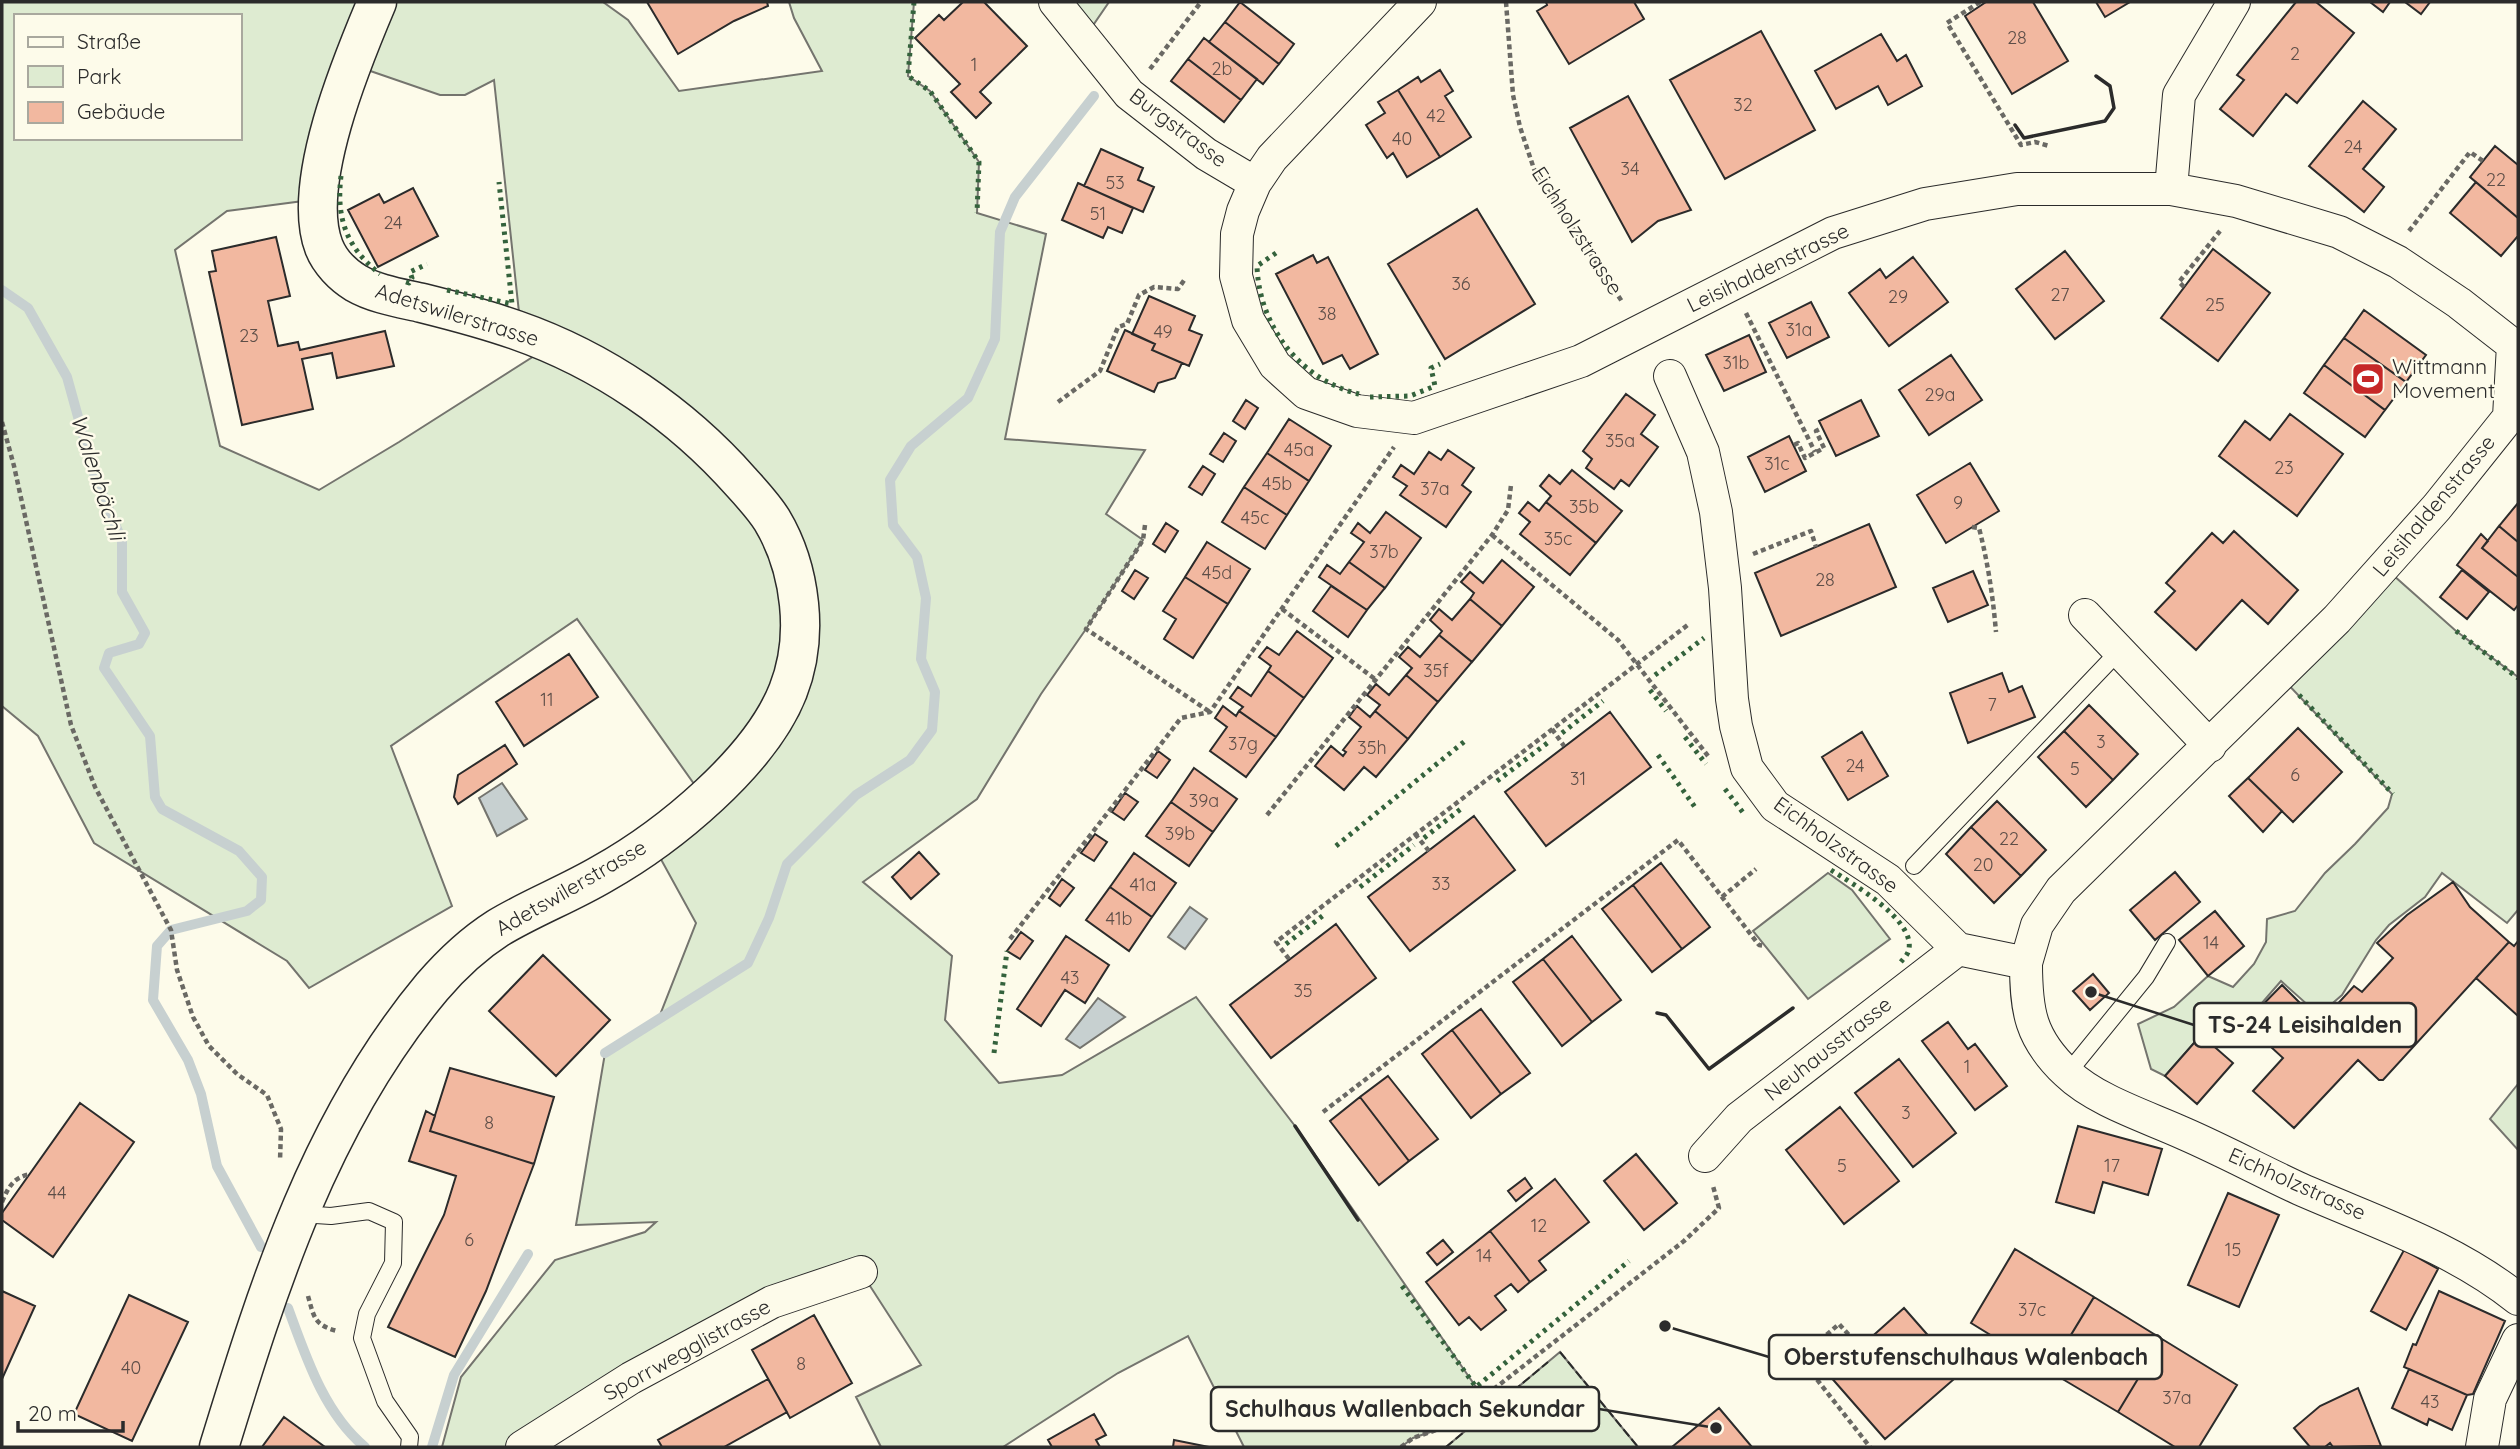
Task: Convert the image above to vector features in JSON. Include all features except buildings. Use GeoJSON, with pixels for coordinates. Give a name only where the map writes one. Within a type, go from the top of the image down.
{"type":"FeatureCollection","features":[{"type":"Feature","properties":{"kind":"street","name":"Adetswilerstrasse"},"geometry":{"type":"LineString","coordinates":[[219,1447],[262,1308],[299,1214],[335,1135],[364,1082],[394,1038],[433,986],[462,957],[498,928],[613,868],[652,843],[704,799],[758,741],[774,718],[787,694],[796,667],[800,634],[795,581],[786,550],[772,520],[728,467],[668,413],[625,383],[553,344],[478,317],[359,285],[340,271],[325,250],[318,224],[318,199],[328,137],[350,64],[377,2]]}},
{"type":"Feature","properties":{"kind":"street","name":"Burgstrasse"},"geometry":{"type":"LineString","coordinates":[[1055,2],[1129,94],[1206,154],[1255,183]]}},
{"type":"Feature","properties":{"kind":"street","name":"Leisihaldenstrasse"},"geometry":{"type":"LineString","coordinates":[[1420,2],[1272,158],[1255,183],[1242,211],[1237,234],[1236,276],[1248,320],[1275,365],[1306,393],[1357,411],[1414,418],[1581,361],[1833,233],[1925,204],[2017,189],[2171,189],[2235,201],[2339,232],[2398,262],[2516,343],[2509,416],[2437,507],[2337,619],[2061,890],[2037,926],[2026,963]]}},
{"type":"Feature","properties":{"kind":"street"},"geometry":{"type":"LineString","coordinates":[[2171,189],[2179,95],[2234,2]]}},
{"type":"Feature","properties":{"kind":"street","name":"Eichholzstrasse"},"geometry":{"type":"LineString","coordinates":[[1670,376],[1703,452],[1716,512],[1723,566],[1732,699],[1747,768],[1775,806],[1888,880],[1958,949]]}},
{"type":"Feature","properties":{"kind":"street"},"geometry":{"type":"LineString","coordinates":[[2085,615],[2210,746]]}},
{"type":"Feature","properties":{"kind":"street"},"geometry":{"type":"LineString","coordinates":[[1958,949],[2026,963]]}},
{"type":"Feature","properties":{"kind":"street","name":"Neuhausstrasse"},"geometry":{"type":"LineString","coordinates":[[1705,1156],[1739,1118],[1958,949]]}},
{"type":"Feature","properties":{"kind":"street","name":"Eichholzstrasse"},"geometry":{"type":"LineString","coordinates":[[2026,963],[2027,1008],[2036,1032],[2067,1074],[2092,1092],[2239,1157],[2299,1188],[2414,1236],[2466,1262],[2518,1299]]}},
{"type":"Feature","properties":{"kind":"street","name":"Sporrwegglistrasse"},"geometry":{"type":"LineString","coordinates":[[522,1447],[631,1378],[772,1302],[861,1272]]}},
{"type":"Feature","properties":{"kind":"street"},"geometry":{"type":"LineString","coordinates":[[2482,1447],[2490,1399],[2518,1340]]}},
{"type":"Feature","properties":{"kind":"lane"},"geometry":{"type":"LineString","coordinates":[[1914,866],[2120,650]]}},
{"type":"Feature","properties":{"kind":"lane"},"geometry":{"type":"LineString","coordinates":[[2067,1074],[2147,977],[2167,942]]}},
{"type":"Feature","properties":{"kind":"lane"},"geometry":{"type":"LineString","coordinates":[[299,1214],[331,1216],[369,1211],[394,1222],[393,1263],[367,1314],[362,1338],[385,1401],[409,1442]]}},
{"type":"Feature","properties":{"kind":"path"},"geometry":{"type":"LineString","coordinates":[[1147,73],[1201,2]]}},
{"type":"Feature","properties":{"kind":"path","name":"Eichholzstrasse"},"geometry":{"type":"LineString","coordinates":[[1506,2],[1513,96],[1534,169],[1642,330]]}},
{"type":"Feature","properties":{"kind":"path"},"geometry":{"type":"LineString","coordinates":[[1980,2],[1947,23],[2021,145],[2035,142],[2049,146]]}},
{"type":"Feature","properties":{"kind":"path"},"geometry":{"type":"LineString","coordinates":[[2398,262],[2410,230],[2470,152],[2483,161]]}},
{"type":"Feature","properties":{"kind":"path"},"geometry":{"type":"LineString","coordinates":[[2184,287],[2179,282],[2228,221],[2235,201]]}},
{"type":"Feature","properties":{"kind":"path"},"geometry":{"type":"LineString","coordinates":[[1058,402],[1100,371],[1118,327],[1127,324],[1139,295],[1154,287],[1178,289],[1185,279]]}},
{"type":"Feature","properties":{"kind":"path"},"geometry":{"type":"LineString","coordinates":[[1749,317],[1815,452]]}},
{"type":"Feature","properties":{"kind":"path"},"geometry":{"type":"LineString","coordinates":[[1010,939],[1181,718],[1210,712],[1414,418]]}},
{"type":"Feature","properties":{"kind":"path"},"geometry":{"type":"LineString","coordinates":[[2,422],[71,725],[95,788],[171,930],[177,970],[193,1017],[209,1046],[237,1074],[267,1094],[281,1129],[279,1173]]}},
{"type":"Feature","properties":{"kind":"path"},"geometry":{"type":"LineString","coordinates":[[1794,445],[1798,443],[1805,458],[1824,449],[1816,431],[1822,428]]}},
{"type":"Feature","properties":{"kind":"path"},"geometry":{"type":"LineString","coordinates":[[1267,815],[1492,535],[1508,510],[1511,485]]}},
{"type":"Feature","properties":{"kind":"path"},"geometry":{"type":"LineString","coordinates":[[1145,525],[1143,540],[1086,629],[1210,712]]}},
{"type":"Feature","properties":{"kind":"path"},"geometry":{"type":"LineString","coordinates":[[1972,527],[1979,528],[1982,541],[1996,632]]}},
{"type":"Feature","properties":{"kind":"path"},"geometry":{"type":"LineString","coordinates":[[1723,566],[1811,531],[1816,547]]}},
{"type":"Feature","properties":{"kind":"path"},"geometry":{"type":"LineString","coordinates":[[1492,535],[1618,640],[1710,760]]}},
{"type":"Feature","properties":{"kind":"path"},"geometry":{"type":"LineString","coordinates":[[1282,608],[1375,678]]}},
{"type":"Feature","properties":{"kind":"path"},"geometry":{"type":"LineString","coordinates":[[1289,959],[1276,942],[1689,624]]}},
{"type":"Feature","properties":{"kind":"path"},"geometry":{"type":"LineString","coordinates":[[1552,729],[1564,746]]}},
{"type":"Feature","properties":{"kind":"path"},"geometry":{"type":"LineString","coordinates":[[1416,835],[1429,851]]}},
{"type":"Feature","properties":{"kind":"path"},"geometry":{"type":"LineString","coordinates":[[1323,1112],[1678,841],[1759,945],[1765,946]]}},
{"type":"Feature","properties":{"kind":"path"},"geometry":{"type":"LineString","coordinates":[[1722,897],[1756,869]]}},
{"type":"Feature","properties":{"kind":"path"},"geometry":{"type":"LineString","coordinates":[[1401,1447],[1413,1438],[1445,1427],[1684,1241],[1719,1208],[1705,1156]]}},
{"type":"Feature","properties":{"kind":"path"},"geometry":{"type":"LineString","coordinates":[[2,1202],[10,1183],[20,1176],[30,1174]]}},
{"type":"Feature","properties":{"kind":"path"},"geometry":{"type":"LineString","coordinates":[[308,1294],[314,1318],[322,1327]]}},
{"type":"Feature","properties":{"kind":"path"},"geometry":{"type":"LineString","coordinates":[[1860,1347],[1839,1324],[1800,1359],[1870,1447]]}},
{"type":"Feature","properties":{"kind":"green space"},"geometry":{"type":"Polygon","coordinates":[[[2,2],[603,2],[628,20],[679,91],[822,71],[794,18],[789,2],[914,2],[908,76],[930,91],[979,162],[977,213],[1046,234],[1005,439],[1145,450],[1106,514],[1143,540],[1041,694],[977,799],[863,882],[952,956],[945,1020],[999,1083],[1062,1075],[1196,997],[1295,1126],[1482,1399],[1445,1427],[1413,1438],[1401,1447],[1244,1447],[1188,1336],[1118,1373],[1003,1447],[881,1447],[856,1397],[921,1365],[861,1272],[523,1447],[442,1447],[461,1377],[555,1260],[645,1232],[656,1222],[576,1225],[605,1053],[658,1020],[696,923],[652,843],[704,798],[577,619],[391,746],[452,906],[309,988],[287,961],[94,843],[38,736],[2,706],[2,2]],[[350,64],[318,199],[227,211],[175,250],[220,446],[319,490],[553,344],[521,331],[494,80],[465,95],[440,95],[350,64]]]}},
{"type":"Feature","properties":{"kind":"green space"},"geometry":{"type":"Polygon","coordinates":[[[1055,2],[1109,2],[1085,37],[1055,2]]]}},
{"type":"Feature","properties":{"kind":"green space"},"geometry":{"type":"Polygon","coordinates":[[[2384,567],[2456,631],[2518,677],[2518,910],[2507,923],[2442,873],[2425,897],[2389,925],[2376,940],[2342,995],[2319,1015],[2281,981],[2255,1011],[2236,1024],[2201,1035],[2165,1076],[2151,1069],[2138,1024],[2174,1007],[2208,976],[2233,987],[2254,964],[2266,942],[2267,919],[2295,911],[2325,873],[2388,808],[2392,794],[2280,676],[2384,567]]]}},
{"type":"Feature","properties":{"kind":"green space"},"geometry":{"type":"Polygon","coordinates":[[[1828,873],[1852,890],[1890,939],[1808,999],[1753,931],[1828,873]]]}},
{"type":"Feature","properties":{"kind":"green space"},"geometry":{"type":"Polygon","coordinates":[[[2518,1084],[2518,1150],[2490,1119],[2518,1084]]]}},
{"type":"Feature","properties":{"kind":"green space"},"geometry":{"type":"Polygon","coordinates":[[[1560,1352],[1638,1447],[1446,1447],[1560,1352]]]}},
{"type":"Feature","properties":{"kind":"shaded area"},"geometry":{"type":"Polygon","coordinates":[[[502,783],[527,819],[497,836],[479,798],[502,783]]]}},
{"type":"Feature","properties":{"kind":"shaded area"},"geometry":{"type":"Polygon","coordinates":[[[1190,907],[1207,919],[1185,949],[1168,937],[1190,907]]]}},
{"type":"Feature","properties":{"kind":"shaded area"},"geometry":{"type":"Polygon","coordinates":[[[1098,998],[1125,1017],[1080,1048],[1066,1039],[1098,998]]]}},
{"type":"Feature","properties":{"kind":"waterway"},"geometry":{"type":"LineString","coordinates":[[605,1053],[748,963],[769,918],[787,864],[856,795],[910,760],[932,730],[935,692],[921,659],[926,598],[917,557],[893,525],[890,480],[911,446],[968,398],[995,339],[1000,232],[1015,197],[1094,96]]}},
{"type":"Feature","properties":{"kind":"waterway","name":"Walenbächli"},"geometry":{"type":"LineString","coordinates":[[2,290],[28,308],[67,377],[93,471],[122,541],[122,592],[145,633],[139,644],[109,653],[104,668],[150,736],[155,797],[162,809],[239,851],[262,877],[261,900],[247,911],[171,930],[157,946],[153,1000],[188,1060],[201,1094],[217,1166],[261,1247]]}},
{"type":"Feature","properties":{"kind":"waterway"},"geometry":{"type":"LineString","coordinates":[[432,1447],[454,1375],[528,1254]]}},
{"type":"Feature","properties":{"kind":"waterway","name":"Walenbächli"},"geometry":{"type":"LineString","coordinates":[[288,1308],[309,1365],[327,1401],[338,1418],[365,1447]]}},
{"type":"Feature","properties":{"kind":"hedge"},"geometry":{"type":"LineString","coordinates":[[914,2],[908,76],[930,91],[979,162],[977,213]]}},
{"type":"Feature","properties":{"kind":"hedge"},"geometry":{"type":"LineString","coordinates":[[341,176],[340,205],[346,231],[359,253],[380,274]]}},
{"type":"Feature","properties":{"kind":"hedge"},"geometry":{"type":"LineString","coordinates":[[447,290],[512,304],[499,182]]}},
{"type":"Feature","properties":{"kind":"hedge"},"geometry":{"type":"LineString","coordinates":[[1276,253],[1257,266],[1265,309],[1275,329],[1301,363],[1318,377],[1359,394]]}},
{"type":"Feature","properties":{"kind":"hedge"},"geometry":{"type":"LineString","coordinates":[[406,282],[409,283],[412,278],[410,272],[427,264]]}},
{"type":"Feature","properties":{"kind":"hedge"},"geometry":{"type":"LineString","coordinates":[[1370,397],[1410,396],[1435,386],[1431,368],[1440,364]]}},
{"type":"Feature","properties":{"kind":"hedge"},"geometry":{"type":"LineString","coordinates":[[2456,631],[2518,678]]}},
{"type":"Feature","properties":{"kind":"hedge"},"geometry":{"type":"LineString","coordinates":[[1655,675],[1704,638]]}},
{"type":"Feature","properties":{"kind":"hedge"},"geometry":{"type":"LineString","coordinates":[[1650,690],[1666,711]]}},
{"type":"Feature","properties":{"kind":"hedge"},"geometry":{"type":"LineString","coordinates":[[2299,695],[2393,794]]}},
{"type":"Feature","properties":{"kind":"hedge"},"geometry":{"type":"LineString","coordinates":[[1562,733],[1603,701]]}},
{"type":"Feature","properties":{"kind":"hedge"},"geometry":{"type":"LineString","coordinates":[[1685,737],[1706,764]]}},
{"type":"Feature","properties":{"kind":"hedge"},"geometry":{"type":"LineString","coordinates":[[1336,846],[1465,741]]}},
{"type":"Feature","properties":{"kind":"hedge"},"geometry":{"type":"LineString","coordinates":[[1497,781],[1550,741]]}},
{"type":"Feature","properties":{"kind":"hedge"},"geometry":{"type":"LineString","coordinates":[[1658,755],[1697,810]]}},
{"type":"Feature","properties":{"kind":"hedge"},"geometry":{"type":"LineString","coordinates":[[1725,789],[1744,814]]}},
{"type":"Feature","properties":{"kind":"hedge"},"geometry":{"type":"LineString","coordinates":[[1424,838],[1462,808]]}},
{"type":"Feature","properties":{"kind":"hedge"},"geometry":{"type":"LineString","coordinates":[[1360,887],[1414,845]]}},
{"type":"Feature","properties":{"kind":"hedge"},"geometry":{"type":"LineString","coordinates":[[1831,870],[1880,904],[1902,926],[1908,938],[1909,949],[1900,963]]}},
{"type":"Feature","properties":{"kind":"hedge"},"geometry":{"type":"LineString","coordinates":[[1286,944],[1325,914]]}},
{"type":"Feature","properties":{"kind":"hedge"},"geometry":{"type":"LineString","coordinates":[[994,1053],[1007,951]]}},
{"type":"Feature","properties":{"kind":"hedge"},"geometry":{"type":"LineString","coordinates":[[1402,1286],[1476,1387],[1629,1261]]}},
{"type":"Feature","properties":{"kind":"fence"},"geometry":{"type":"LineString","coordinates":[[1560,1352],[1638,1447]]}},
{"type":"Feature","properties":{"kind":"fence"},"geometry":{"type":"LineString","coordinates":[[1446,1447],[1548,1362]]}},
{"type":"Feature","properties":{"kind":"wall"},"geometry":{"type":"LineString","coordinates":[[2015,125],[2024,138],[2105,121],[2114,108],[2110,86],[2096,76]]}},
{"type":"Feature","properties":{"kind":"wall"},"geometry":{"type":"LineString","coordinates":[[1657,1013],[1666,1015],[1709,1069],[1793,1008]]}},
{"type":"Feature","properties":{"kind":"wall"},"geometry":{"type":"LineString","coordinates":[[1295,1126],[1358,1220]]}},
{"type":"Feature","properties":{"kind":"place","name":"Wittmann Movement"},"geometry":{"type":"Point","coordinates":[2368,379]}},
{"type":"Feature","properties":{"kind":"place","name":"TS-24 Leisihalden"},"geometry":{"type":"Point","coordinates":[2091,992]}},
{"type":"Feature","properties":{"kind":"place","name":"Oberstufenschulhaus Walenbach"},"geometry":{"type":"Point","coordinates":[1665,1326]}},
{"type":"Feature","properties":{"kind":"place","name":"Schulhaus Wallenbach Sekundar"},"geometry":{"type":"Point","coordinates":[1716,1428]}}]}
